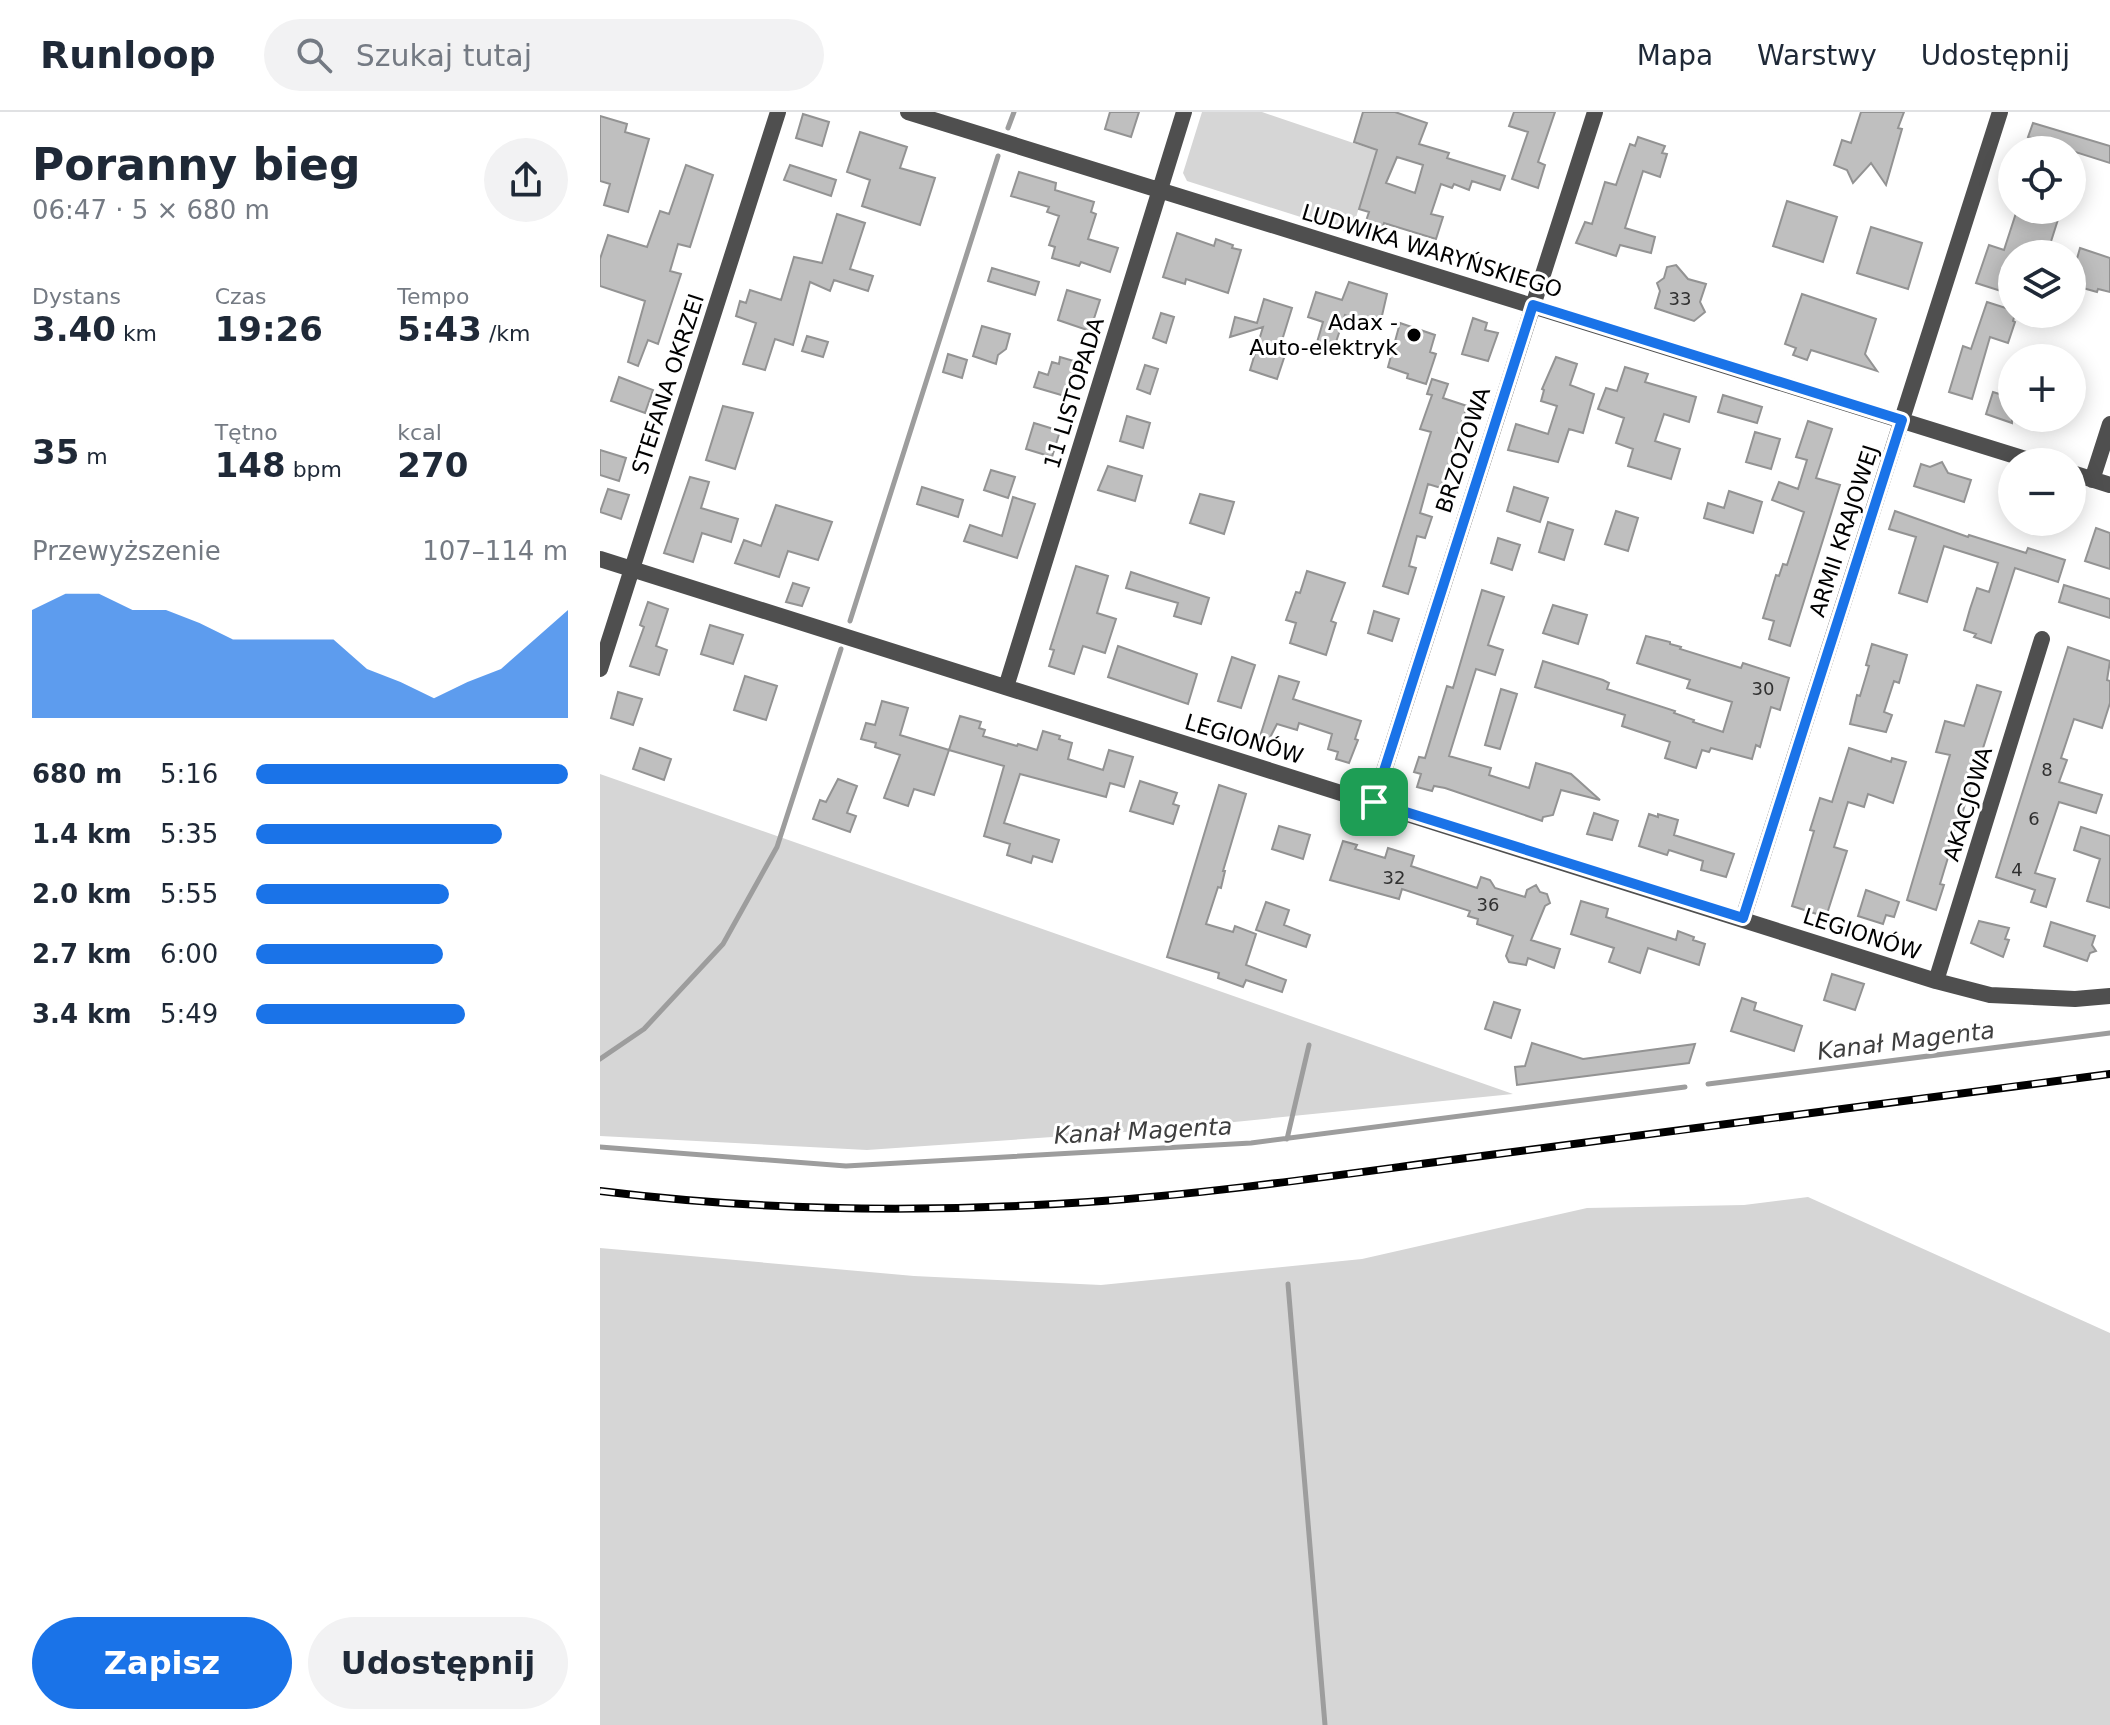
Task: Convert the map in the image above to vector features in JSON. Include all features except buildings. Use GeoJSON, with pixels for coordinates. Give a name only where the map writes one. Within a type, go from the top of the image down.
{"type":"FeatureCollection","features":[{"type":"Feature","properties":{"kind":"street","name":"STEFANA OKRZEI"},"geometry":{"type":"LineString","coordinates":[[600,669],[778,112]]}},
{"type":"Feature","properties":{"kind":"street","name":"LUDWIKA WARYŃSKIEGO"},"geometry":{"type":"LineString","coordinates":[[908,112],[942,117],[1160,190],[1998,450]]}},
{"type":"Feature","properties":{"kind":"street","name":"11 LISTOPADA"},"geometry":{"type":"LineString","coordinates":[[1006,687],[1184,112]]}},
{"type":"Feature","properties":{"kind":"street","name":"BRZOZOWA"},"geometry":{"type":"LineString","coordinates":[[1374,802],[1595,112]]}},
{"type":"Feature","properties":{"kind":"street","name":"ARMII KRAJOWEJ"},"geometry":{"type":"LineString","coordinates":[[1743,918],[2000,112]]}},
{"type":"Feature","properties":{"kind":"street"},"geometry":{"type":"LineString","coordinates":[[2092,480],[2110,424]]}},
{"type":"Feature","properties":{"kind":"street"},"geometry":{"type":"LineString","coordinates":[[2086,478],[2110,485]]}},
{"type":"Feature","properties":{"kind":"street","name":"LEGIONÓW"},"geometry":{"type":"LineString","coordinates":[[600,559],[1936,981],[1990,995],[2075,999],[2110,996]]}},
{"type":"Feature","properties":{"kind":"street","name":"AKACJOWA"},"geometry":{"type":"LineString","coordinates":[[1936,981],[2042,639]]}},
{"type":"Feature","properties":{"kind":"shaded area"},"geometry":{"type":"Polygon","coordinates":[[[1202,112],[1262,112],[1377,151],[1351,233],[1187,181],[1183,173],[1202,112]]]}},
{"type":"Feature","properties":{"kind":"shaded area"},"geometry":{"type":"Polygon","coordinates":[[[600,774],[1513,1094],[1154,1130],[867,1150],[600,1136],[600,774]]]}},
{"type":"Feature","properties":{"kind":"shaded area"},"geometry":{"type":"Polygon","coordinates":[[[1808,1197],[2110,1333],[2110,1725],[600,1725],[600,1248],[914,1276],[1101,1285],[1362,1259],[1587,1208],[1744,1205],[1808,1197]]]}},
{"type":"Feature","properties":{"kind":"waterway"},"geometry":{"type":"LineString","coordinates":[[1008,128],[1014,112]]}},
{"type":"Feature","properties":{"kind":"waterway"},"geometry":{"type":"LineString","coordinates":[[850,621],[998,156]]}},
{"type":"Feature","properties":{"kind":"waterway"},"geometry":{"type":"LineString","coordinates":[[600,1059],[644,1029],[723,944],[777,847],[841,649]]}},
{"type":"Feature","properties":{"kind":"waterway","name":"Kanał Magenta"},"geometry":{"type":"LineString","coordinates":[[1708,1084],[2110,1033]]}},
{"type":"Feature","properties":{"kind":"waterway"},"geometry":{"type":"LineString","coordinates":[[1287,1139],[1309,1045]]}},
{"type":"Feature","properties":{"kind":"waterway","name":"Kanał Magenta"},"geometry":{"type":"LineString","coordinates":[[600,1147],[846,1166],[1251,1143],[1685,1087]]}},
{"type":"Feature","properties":{"kind":"waterway"},"geometry":{"type":"LineString","coordinates":[[1288,1284],[1325,1725]]}},
{"type":"Feature","properties":{"kind":"railway"},"geometry":{"type":"LineString","coordinates":[[600,1191],[721,1203],[844,1208],[966,1208],[1088,1202],[1285,1182],[2110,1074]]}},
{"type":"Feature","properties":{"kind":"place","name":"Adax - Auto-elektryk"},"geometry":{"type":"Point","coordinates":[1414,335]}},
{"type":"Feature","properties":{"kind":"route"},"geometry":{"type":"LineString","coordinates":[[1533,305],[1902,420],[1743,918],[1374,802],[1533,305]]}}]}
